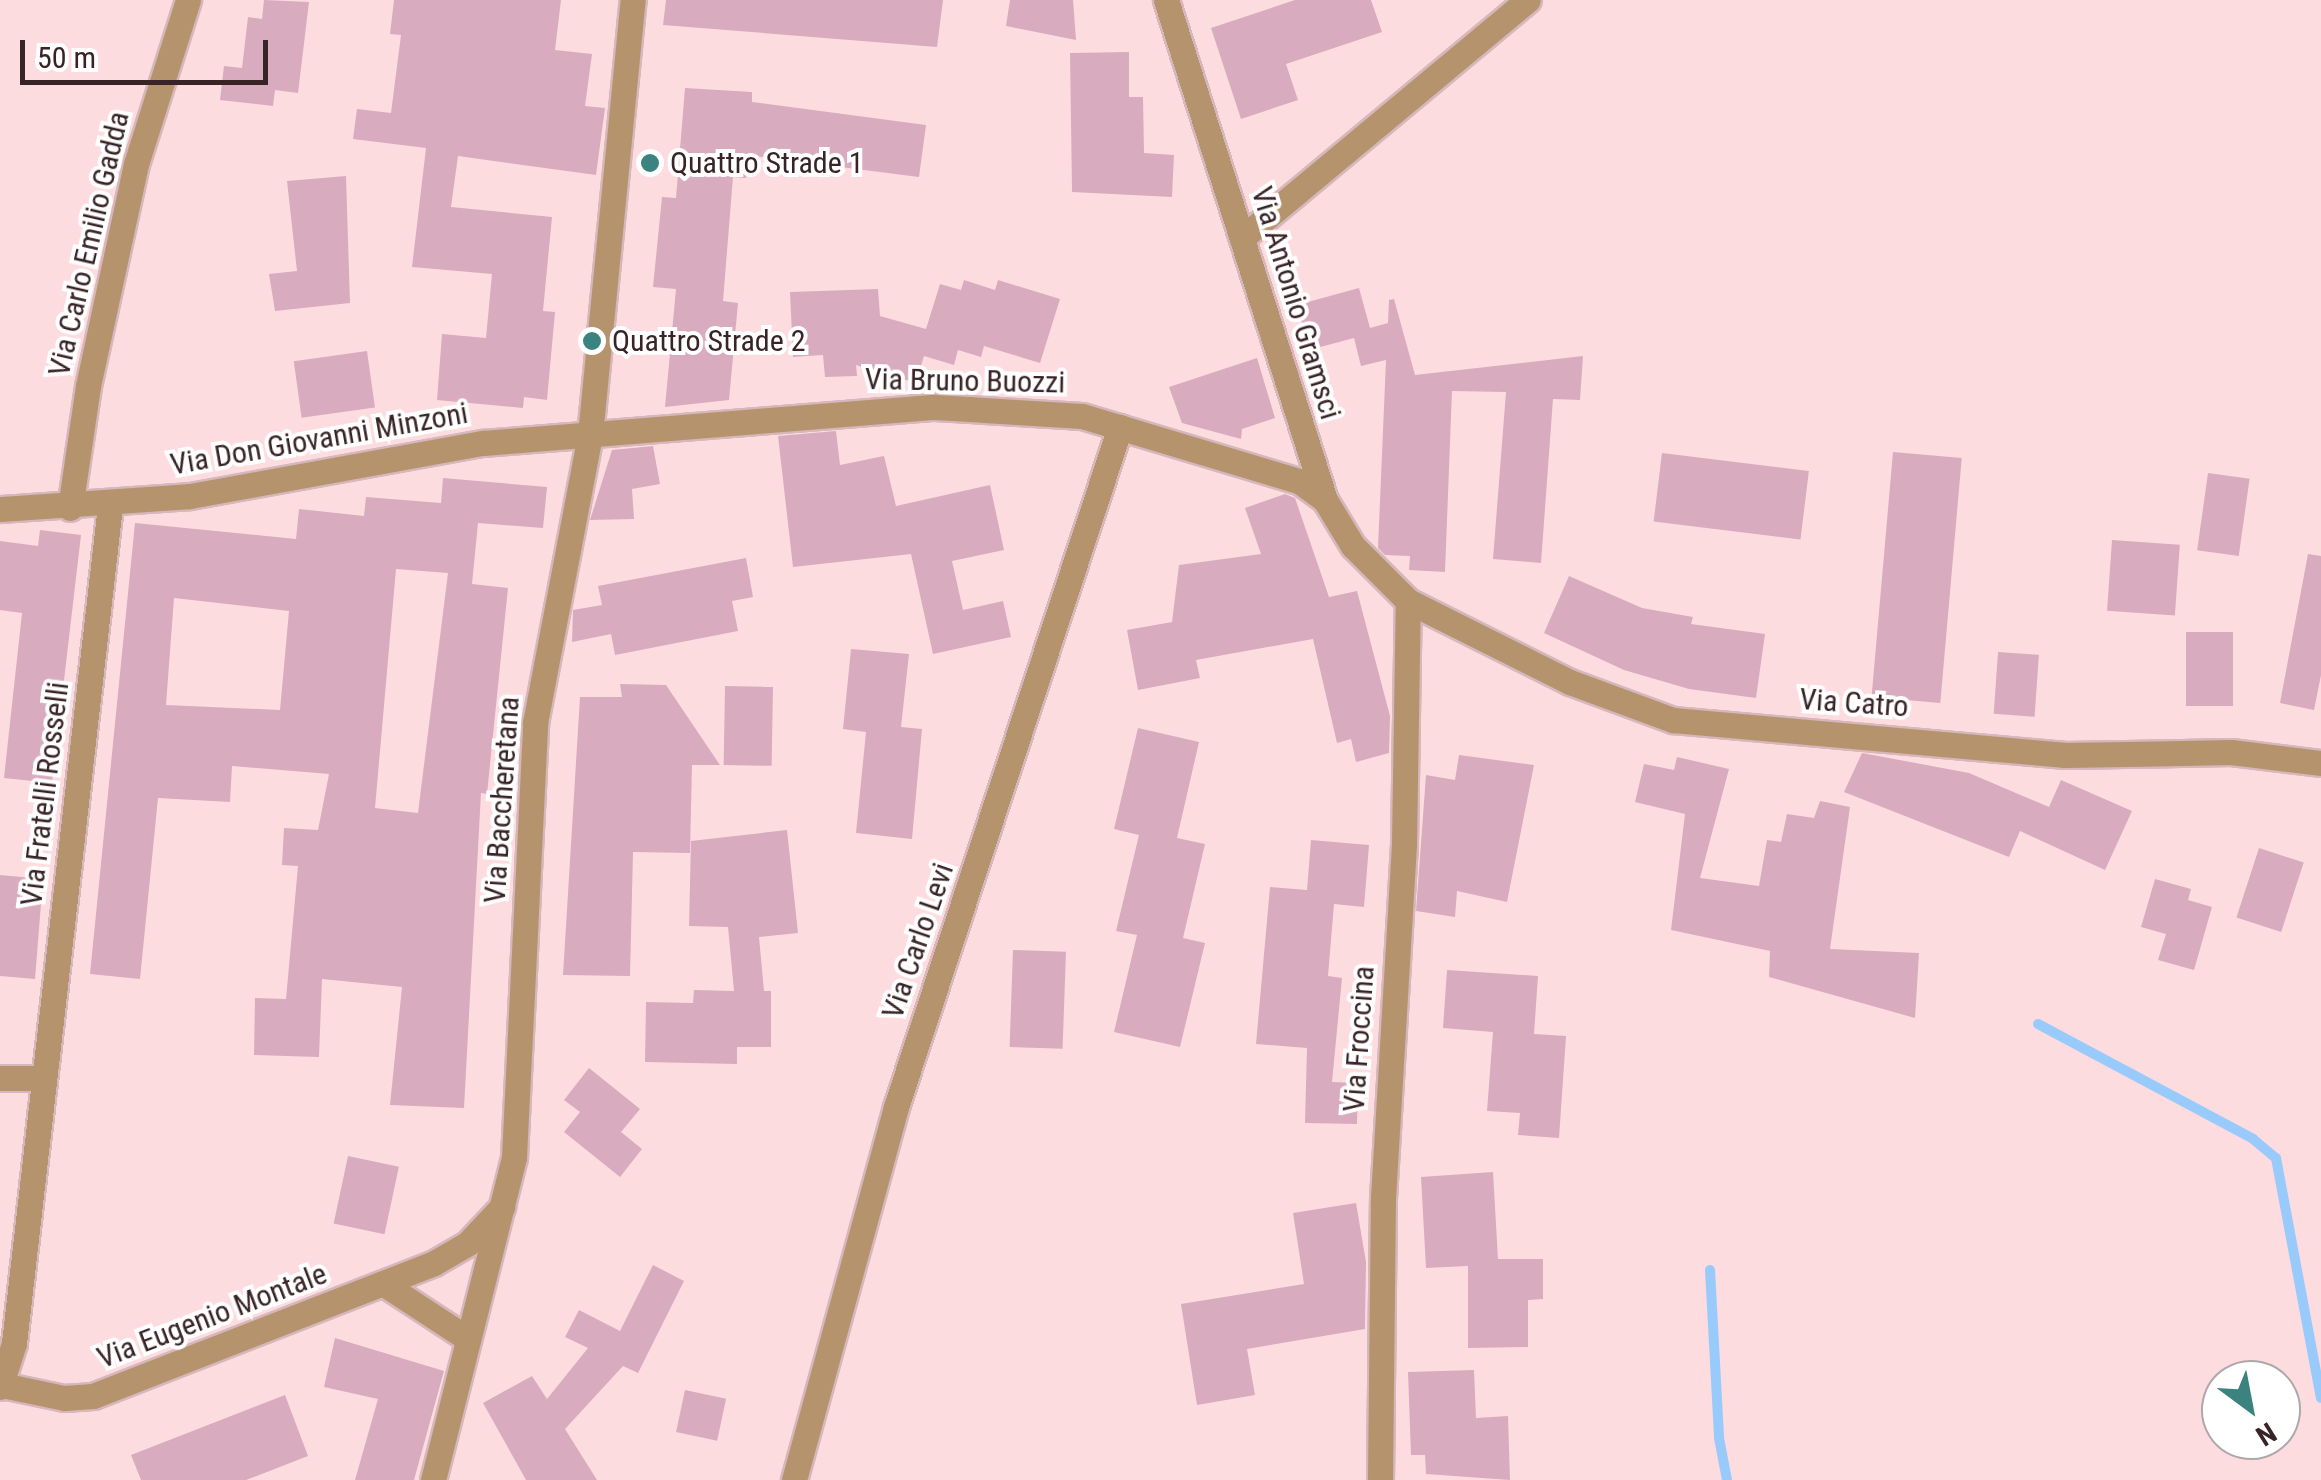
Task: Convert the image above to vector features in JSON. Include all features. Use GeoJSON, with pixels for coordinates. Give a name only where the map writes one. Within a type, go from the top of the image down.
{"type":"FeatureCollection","features":[{"type":"Feature","properties":{"kind":"street","name":"Via Carlo Emilio Gadda"},"geometry":{"type":"LineString","coordinates":[[70,508],[88,386],[136,164],[188,0]]}},
{"type":"Feature","properties":{"kind":"street","name":"Via Baccheretana"},"geometry":{"type":"LineString","coordinates":[[433,1480],[502,1207],[519,1090],[535,723],[590,434],[633,0]]}},
{"type":"Feature","properties":{"kind":"street","name":"Via Antonio Gramsci"},"geometry":{"type":"LineString","coordinates":[[1166,0],[1324,500],[1353,546],[1408,601]]}},
{"type":"Feature","properties":{"kind":"street"},"geometry":{"type":"LineString","coordinates":[[1242,238],[1528,0]]}},
{"type":"Feature","properties":{"kind":"street","name":"Via Bruno Buozzi"},"geometry":{"type":"LineString","coordinates":[[590,434],[935,407],[1082,416],[1300,481],[1324,500]]}},
{"type":"Feature","properties":{"kind":"street","name":"Via Carlo Levi"},"geometry":{"type":"LineString","coordinates":[[794,1480],[896,1108],[1120,427]]}},
{"type":"Feature","properties":{"kind":"street","name":"Via Don Giovanni Minzoni"},"geometry":{"type":"LineString","coordinates":[[0,508],[70,508],[273,485],[420,452],[590,434]]}},
{"type":"Feature","properties":{"kind":"street","name":"Via Fratelli Rosselli"},"geometry":{"type":"LineString","coordinates":[[1,1386],[14,1343],[41,1078],[110,504]]}},
{"type":"Feature","properties":{"kind":"street","name":"Via Catro"},"geometry":{"type":"LineString","coordinates":[[1408,601],[1570,682],[1673,720],[2065,755],[2230,752],[2321,763]]}},
{"type":"Feature","properties":{"kind":"street","name":"Via Froccina"},"geometry":{"type":"LineString","coordinates":[[1380,1480],[1383,1198],[1404,844],[1408,601]]}},
{"type":"Feature","properties":{"kind":"street"},"geometry":{"type":"LineString","coordinates":[[0,1078],[41,1078]]}},
{"type":"Feature","properties":{"kind":"street","name":"Via Eugenio Montale"},"geometry":{"type":"LineString","coordinates":[[1,1386],[64,1398],[93,1396],[384,1284],[468,1243],[502,1207]]}},
{"type":"Feature","properties":{"kind":"street"},"geometry":{"type":"LineString","coordinates":[[384,1284],[468,1339]]}},
{"type":"Feature","properties":{"kind":"building"},"geometry":{"type":"Polygon","coordinates":[[[264,0],[309,2],[298,93],[275,90],[273,106],[220,100],[224,66],[242,68],[248,17],[262,19],[264,0]]]}},
{"type":"Feature","properties":{"kind":"building"},"geometry":{"type":"Polygon","coordinates":[[[394,0],[561,0],[555,50],[592,54],[585,106],[605,108],[596,175],[458,156],[451,207],[552,217],[543,311],[555,312],[547,400],[524,397],[523,408],[437,400],[442,334],[486,338],[492,274],[412,267],[426,148],[353,139],[357,109],[391,113],[401,35],[390,34],[394,0]]]}},
{"type":"Feature","properties":{"kind":"building"},"geometry":{"type":"Polygon","coordinates":[[[666,0],[943,0],[937,47],[663,25],[666,0]]]}},
{"type":"Feature","properties":{"kind":"building"},"geometry":{"type":"Polygon","coordinates":[[[1010,0],[1073,0],[1076,40],[1006,26],[1010,0]]]}},
{"type":"Feature","properties":{"kind":"building"},"geometry":{"type":"Polygon","coordinates":[[[1295,0],[1371,0],[1382,32],[1286,64],[1298,100],[1241,119],[1211,28],[1295,0]]]}},
{"type":"Feature","properties":{"kind":"building"},"geometry":{"type":"Polygon","coordinates":[[[1129,52],[1129,97],[1143,97],[1144,153],[1174,155],[1172,197],[1072,192],[1070,53],[1129,52]]]}},
{"type":"Feature","properties":{"kind":"building"},"geometry":{"type":"Polygon","coordinates":[[[685,88],[752,92],[752,102],[926,125],[919,177],[747,155],[746,178],[733,177],[723,301],[738,303],[729,400],[665,407],[676,289],[653,287],[662,197],[676,198],[685,88]]]}},
{"type":"Feature","properties":{"kind":"building"},"geometry":{"type":"Polygon","coordinates":[[[346,176],[350,303],[275,311],[269,274],[297,271],[287,181],[346,176]]]}},
{"type":"Feature","properties":{"kind":"building"},"geometry":{"type":"Polygon","coordinates":[[[964,280],[995,290],[998,280],[1060,299],[1040,363],[984,346],[981,357],[958,350],[954,365],[924,356],[916,383],[856,365],[857,376],[825,377],[823,355],[793,357],[790,292],[878,289],[880,316],[926,329],[940,284],[961,290],[964,280]]]}},
{"type":"Feature","properties":{"kind":"building"},"geometry":{"type":"Polygon","coordinates":[[[1359,288],[1370,328],[1388,323],[1389,300],[1394,299],[1415,375],[1583,356],[1580,400],[1553,399],[1541,563],[1493,559],[1506,392],[1452,391],[1445,572],[1409,570],[1410,556],[1385,555],[1378,548],[1386,360],[1361,366],[1354,338],[1309,350],[1297,305],[1359,288]]]}},
{"type":"Feature","properties":{"kind":"building"},"geometry":{"type":"Polygon","coordinates":[[[367,351],[375,407],[302,418],[294,361],[367,351]]]}},
{"type":"Feature","properties":{"kind":"building"},"geometry":{"type":"Polygon","coordinates":[[[1257,358],[1275,418],[1242,429],[1241,439],[1182,423],[1169,387],[1257,358]]]}},
{"type":"Feature","properties":{"kind":"building"},"geometry":{"type":"Polygon","coordinates":[[[836,431],[840,465],[884,456],[896,506],[990,485],[1004,550],[952,561],[963,610],[1003,601],[1011,637],[933,654],[911,554],[793,567],[778,436],[836,431]]]}},
{"type":"Feature","properties":{"kind":"building"},"geometry":{"type":"Polygon","coordinates":[[[653,446],[660,484],[632,489],[634,519],[590,520],[612,450],[653,446]]]}},
{"type":"Feature","properties":{"kind":"building"},"geometry":{"type":"Polygon","coordinates":[[[1893,452],[1962,458],[1940,703],[1872,697],[1893,452]]]}},
{"type":"Feature","properties":{"kind":"building"},"geometry":{"type":"Polygon","coordinates":[[[1662,453],[1809,471],[1800,540],[1654,521],[1662,453]]]}},
{"type":"Feature","properties":{"kind":"building"},"geometry":{"type":"Polygon","coordinates":[[[2208,473],[2250,479],[2239,556],[2197,550],[2208,473]]]}},
{"type":"Feature","properties":{"kind":"building"},"geometry":{"type":"Polygon","coordinates":[[[443,478],[547,487],[543,528],[478,523],[472,584],[508,588],[487,794],[481,793],[464,1108],[390,1105],[402,987],[322,979],[319,1057],[254,1055],[255,998],[286,999],[298,866],[282,865],[284,828],[318,830],[329,774],[232,766],[230,802],[158,798],[140,979],[90,974],[135,523],[296,539],[299,509],[364,516],[366,497],[441,503],[443,478]],[[396,569],[375,808],[418,813],[448,573],[396,569]],[[174,598],[166,705],[280,710],[289,611],[174,598]]]}},
{"type":"Feature","properties":{"kind":"building"},"geometry":{"type":"Polygon","coordinates":[[[1285,494],[1295,498],[1329,597],[1357,591],[1390,716],[1389,753],[1356,762],[1351,739],[1337,743],[1313,639],[1196,660],[1200,678],[1138,690],[1127,630],[1172,622],[1179,565],[1261,554],[1245,508],[1285,494]]]}},
{"type":"Feature","properties":{"kind":"building"},"geometry":{"type":"Polygon","coordinates":[[[40,530],[81,535],[52,783],[4,778],[22,613],[0,610],[0,541],[38,546],[40,530]]]}},
{"type":"Feature","properties":{"kind":"building"},"geometry":{"type":"Polygon","coordinates":[[[2112,540],[2180,545],[2175,616],[2107,611],[2112,540]]]}},
{"type":"Feature","properties":{"kind":"building"},"geometry":{"type":"Polygon","coordinates":[[[2308,554],[2321,556],[2321,675],[2314,710],[2280,703],[2308,554]]]}},
{"type":"Feature","properties":{"kind":"building"},"geometry":{"type":"Polygon","coordinates":[[[746,558],[753,597],[732,601],[738,631],[615,655],[611,634],[572,642],[573,610],[602,605],[598,586],[746,558]]]}},
{"type":"Feature","properties":{"kind":"building"},"geometry":{"type":"Polygon","coordinates":[[[1569,576],[1642,608],[1693,617],[1691,624],[1765,634],[1756,698],[1689,689],[1624,670],[1544,633],[1569,576]]]}},
{"type":"Feature","properties":{"kind":"building"},"geometry":{"type":"Polygon","coordinates":[[[2186,632],[2233,632],[2233,706],[2186,706],[2186,632]]]}},
{"type":"Feature","properties":{"kind":"building"},"geometry":{"type":"Polygon","coordinates":[[[851,649],[909,654],[901,727],[922,729],[912,839],[856,833],[866,732],[843,729],[851,649]]]}},
{"type":"Feature","properties":{"kind":"building"},"geometry":{"type":"Polygon","coordinates":[[[1998,652],[2039,655],[2035,717],[1994,714],[1998,652]]]}},
{"type":"Feature","properties":{"kind":"building"},"geometry":{"type":"Polygon","coordinates":[[[620,684],[666,685],[720,765],[692,765],[690,853],[633,852],[630,976],[563,975],[580,697],[622,697],[620,684]]]}},
{"type":"Feature","properties":{"kind":"building"},"geometry":{"type":"Polygon","coordinates":[[[725,686],[773,687],[772,766],[724,765],[725,686]]]}},
{"type":"Feature","properties":{"kind":"building"},"geometry":{"type":"Polygon","coordinates":[[[1138,728],[1199,742],[1177,838],[1205,844],[1183,938],[1205,943],[1180,1047],[1114,1032],[1137,935],[1116,931],[1139,835],[1114,829],[1138,728]]]}},
{"type":"Feature","properties":{"kind":"building"},"geometry":{"type":"Polygon","coordinates":[[[1862,753],[1969,773],[2049,807],[2061,780],[2132,811],[2105,870],[2020,831],[2009,857],[1844,792],[1862,753]]]}},
{"type":"Feature","properties":{"kind":"building"},"geometry":{"type":"Polygon","coordinates":[[[1459,755],[1534,765],[1507,902],[1457,891],[1455,917],[1416,911],[1426,775],[1455,780],[1459,755]]]}},
{"type":"Feature","properties":{"kind":"building"},"geometry":{"type":"Polygon","coordinates":[[[1677,757],[1729,769],[1700,878],[1759,886],[1767,840],[1781,842],[1787,814],[1814,818],[1820,801],[1850,807],[1830,949],[1919,953],[1915,1018],[1769,977],[1770,951],[1671,930],[1685,814],[1635,802],[1644,764],[1674,770],[1677,757]]]}},
{"type":"Feature","properties":{"kind":"building"},"geometry":{"type":"Polygon","coordinates":[[[787,830],[798,933],[759,937],[764,991],[771,991],[771,1047],[737,1047],[737,1064],[645,1062],[646,1002],[693,1003],[694,990],[734,991],[728,927],[689,926],[691,841],[787,830]]]}},
{"type":"Feature","properties":{"kind":"building"},"geometry":{"type":"Polygon","coordinates":[[[1311,840],[1369,845],[1364,907],[1334,904],[1328,976],[1342,978],[1332,1082],[1358,1083],[1357,1124],[1305,1123],[1307,1048],[1256,1044],[1270,887],[1307,890],[1311,840]]]}},
{"type":"Feature","properties":{"kind":"building"},"geometry":{"type":"Polygon","coordinates":[[[2259,848],[2304,863],[2281,932],[2236,917],[2259,848]]]}},
{"type":"Feature","properties":{"kind":"building"},"geometry":{"type":"Polygon","coordinates":[[[0,875],[43,879],[35,979],[0,976],[0,875]]]}},
{"type":"Feature","properties":{"kind":"building"},"geometry":{"type":"Polygon","coordinates":[[[2155,879],[2191,889],[2188,900],[2212,907],[2194,970],[2158,960],[2166,934],[2141,927],[2155,879]]]}},
{"type":"Feature","properties":{"kind":"building"},"geometry":{"type":"Polygon","coordinates":[[[1013,950],[1066,952],[1063,1049],[1010,1047],[1013,950]]]}},
{"type":"Feature","properties":{"kind":"building"},"geometry":{"type":"Polygon","coordinates":[[[1447,970],[1538,976],[1534,1034],[1566,1036],[1559,1138],[1518,1135],[1520,1113],[1487,1111],[1493,1032],[1443,1028],[1447,970]]]}},
{"type":"Feature","properties":{"kind":"building"},"geometry":{"type":"Polygon","coordinates":[[[589,1068],[640,1109],[621,1132],[642,1149],[620,1177],[564,1132],[580,1112],[564,1100],[589,1068]]]}},
{"type":"Feature","properties":{"kind":"building"},"geometry":{"type":"Polygon","coordinates":[[[348,1156],[399,1167],[385,1234],[334,1223],[348,1156]]]}},
{"type":"Feature","properties":{"kind":"building"},"geometry":{"type":"Polygon","coordinates":[[[1493,1172],[1498,1259],[1543,1259],[1543,1299],[1528,1300],[1528,1347],[1468,1348],[1468,1266],[1426,1268],[1421,1177],[1493,1172]]]}},
{"type":"Feature","properties":{"kind":"building"},"geometry":{"type":"Polygon","coordinates":[[[1356,1203],[1366,1262],[1365,1329],[1247,1349],[1255,1395],[1197,1405],[1181,1304],[1304,1284],[1293,1213],[1356,1203]]]}},
{"type":"Feature","properties":{"kind":"building"},"geometry":{"type":"Polygon","coordinates":[[[653,1265],[684,1281],[638,1373],[623,1366],[565,1429],[597,1480],[526,1480],[483,1403],[532,1376],[547,1399],[588,1348],[565,1337],[579,1310],[620,1331],[653,1265]]]}},
{"type":"Feature","properties":{"kind":"building"},"geometry":{"type":"Polygon","coordinates":[[[335,1338],[444,1371],[414,1480],[355,1480],[378,1399],[324,1387],[335,1338]]]}},
{"type":"Feature","properties":{"kind":"building"},"geometry":{"type":"Polygon","coordinates":[[[1474,1370],[1476,1418],[1508,1416],[1510,1480],[1426,1474],[1425,1455],[1411,1455],[1408,1372],[1474,1370]]]}},
{"type":"Feature","properties":{"kind":"building"},"geometry":{"type":"Polygon","coordinates":[[[685,1390],[726,1399],[717,1441],[676,1432],[685,1390]]]}},
{"type":"Feature","properties":{"kind":"building"},"geometry":{"type":"Polygon","coordinates":[[[285,1395],[308,1456],[246,1480],[141,1480],[131,1455],[285,1395]]]}},
{"type":"Feature","properties":{"kind":"waterway"},"geometry":{"type":"LineString","coordinates":[[2038,1024],[2253,1139],[2276,1158],[2321,1398]]}},
{"type":"Feature","properties":{"kind":"waterway"},"geometry":{"type":"LineString","coordinates":[[1710,1270],[1719,1438],[1727,1480]]}},
{"type":"Feature","properties":{"kind":"place","name":"Quattro Strade 1"},"geometry":{"type":"Point","coordinates":[650,163]}},
{"type":"Feature","properties":{"kind":"place","name":"Quattro Strade 2"},"geometry":{"type":"Point","coordinates":[592,341]}}]}
